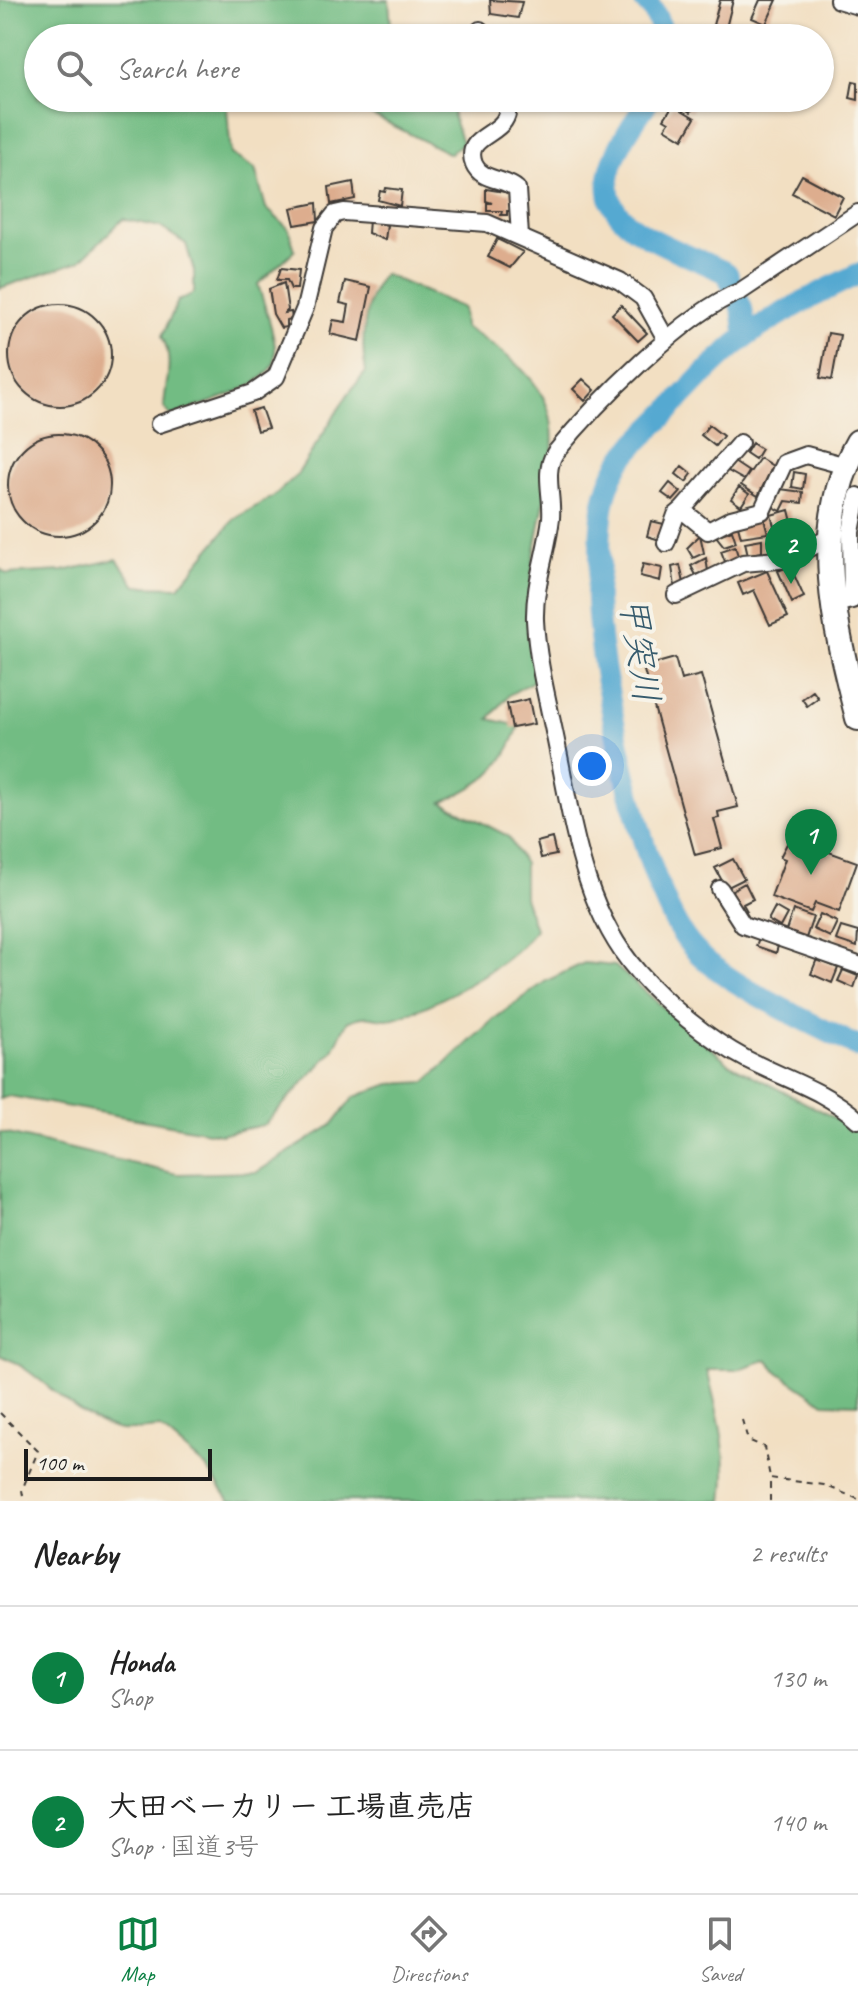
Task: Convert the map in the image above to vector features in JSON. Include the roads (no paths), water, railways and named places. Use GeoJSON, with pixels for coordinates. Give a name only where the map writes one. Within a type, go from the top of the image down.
{"type":"FeatureCollection","features":[{"type":"Feature","properties":{"kind":"highway"},"geometry":{"type":"LineString","coordinates":[[858,442],[846,466],[830,537],[829,565],[858,718]]}},
{"type":"Feature","properties":{"kind":"street"},"geometry":{"type":"LineString","coordinates":[[838,0],[858,6]]}},
{"type":"Feature","properties":{"kind":"street"},"geometry":{"type":"LineString","coordinates":[[508,112],[505,123],[477,142],[473,157],[475,167],[482,174],[517,189],[520,236]]}},
{"type":"Feature","properties":{"kind":"street"},"geometry":{"type":"LineString","coordinates":[[159,424],[253,393],[276,377],[305,308],[324,228],[335,214],[360,211],[487,223],[620,281],[643,298],[666,339]]}},
{"type":"Feature","properties":{"kind":"street"},"geometry":{"type":"LineString","coordinates":[[858,213],[741,291],[723,297],[666,339],[576,429],[550,461],[551,518],[539,571],[535,619],[570,818],[588,881],[602,916],[638,972],[725,1045],[821,1093],[858,1120]]}},
{"type":"Feature","properties":{"kind":"street"},"geometry":{"type":"LineString","coordinates":[[666,543],[676,515],[740,443]]}},
{"type":"Feature","properties":{"kind":"street"},"geometry":{"type":"LineString","coordinates":[[682,510],[708,531],[731,519],[762,511],[784,463],[806,455],[846,466]]}},
{"type":"Feature","properties":{"kind":"street"},"geometry":{"type":"LineString","coordinates":[[834,604],[852,600],[851,532],[858,496]]}},
{"type":"Feature","properties":{"kind":"street"},"geometry":{"type":"LineString","coordinates":[[676,595],[743,563],[790,559],[830,537]]}},
{"type":"Feature","properties":{"kind":"street"},"geometry":{"type":"LineString","coordinates":[[720,889],[743,925],[858,965]]}},
{"type":"Feature","properties":{"kind":"street"},"geometry":{"type":"LineString","coordinates":[[821,1093],[837,1093],[858,1104]]}},
{"type":"Feature","properties":{"kind":"waterway"},"geometry":{"type":"LineString","coordinates":[[644,0],[660,24]]}},
{"type":"Feature","properties":{"kind":"waterway"},"geometry":{"type":"LineString","coordinates":[[642,112],[625,137],[611,168],[609,192],[617,212],[634,228],[659,242],[727,273],[742,309],[746,336]]}},
{"type":"Feature","properties":{"kind":"waterway","name":"甲突川"},"geometry":{"type":"LineString","coordinates":[[858,274],[787,311],[735,345],[628,452],[613,475],[604,505],[597,594],[606,677],[626,775],[653,870],[685,938],[699,954],[740,985],[858,1047]]}},
{"type":"Feature","properties":{"kind":"place","name":"大田ベーカリー 工場直売店"},"geometry":{"type":"Point","coordinates":[791,584]}},
{"type":"Feature","properties":{"kind":"place","name":"Honda"},"geometry":{"type":"Point","coordinates":[811,875]}}]}
